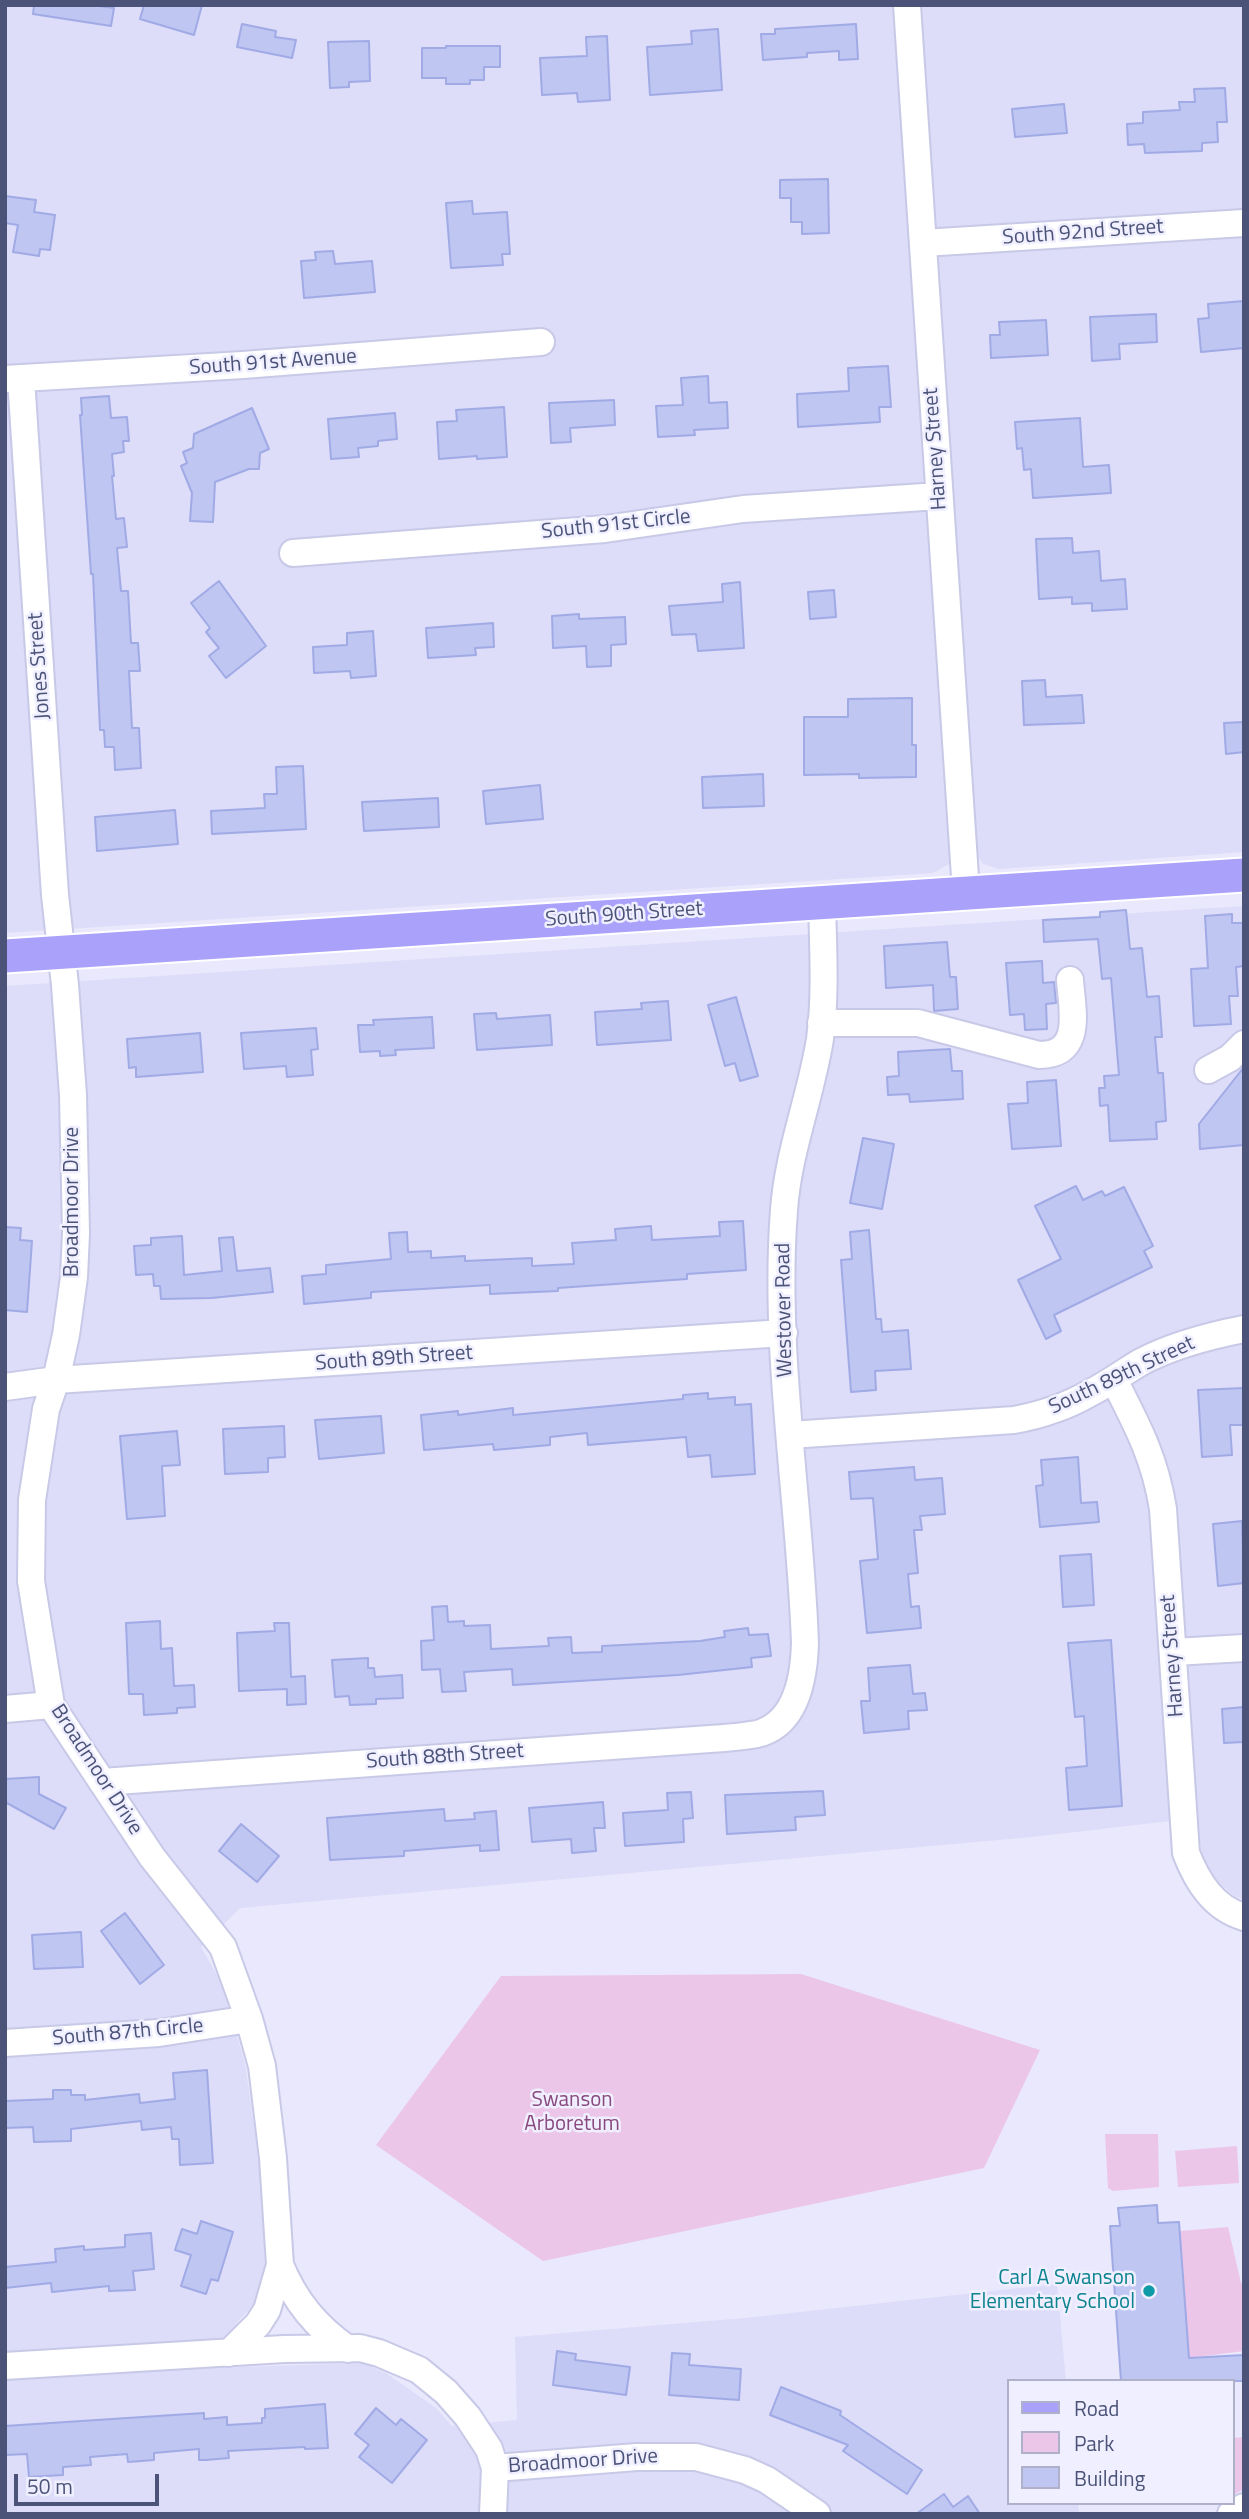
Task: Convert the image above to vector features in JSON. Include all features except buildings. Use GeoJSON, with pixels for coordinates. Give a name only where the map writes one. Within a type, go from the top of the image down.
{"type":"FeatureCollection","features":[{"type":"Feature","properties":{"kind":"main road","name":"South 90th Street"},"geometry":{"type":"LineString","coordinates":[[5,956],[1244,875]]}},
{"type":"Feature","properties":{"kind":"street","name":"Harney Street"},"geometry":{"type":"LineString","coordinates":[[907,5],[966,892]]}},
{"type":"Feature","properties":{"kind":"street","name":"South 92nd Street"},"geometry":{"type":"LineString","coordinates":[[923,243],[1244,223]]}},
{"type":"Feature","properties":{"kind":"street","name":"South 91st Avenue"},"geometry":{"type":"LineString","coordinates":[[13,379],[243,365],[541,342]]}},
{"type":"Feature","properties":{"kind":"street","name":"Jones Street"},"geometry":{"type":"LineString","coordinates":[[13,379],[62,953]]}},
{"type":"Feature","properties":{"kind":"street","name":"South 91st Circle"},"geometry":{"type":"LineString","coordinates":[[293,552],[605,529],[743,509],[939,496]]}},
{"type":"Feature","properties":{"kind":"street","name":"Westover Road"},"geometry":{"type":"LineString","coordinates":[[783,1718],[794,1703],[800,1686],[804,1654],[804,1615],[784,1333],[784,1208],[789,1172],[812,1078],[822,1015],[822,902]]}},
{"type":"Feature","properties":{"kind":"street","name":"Broadmoor Drive"},"geometry":{"type":"LineString","coordinates":[[62,953],[73,1095],[76,1233],[74,1276],[57,1380],[46,1409],[40,1440],[30,1540],[35,1616],[51,1705],[152,1857],[223,1947],[249,2019],[262,2066],[269,2110],[280,2265],[288,2286],[313,2320],[330,2337],[348,2348]]}},
{"type":"Feature","properties":{"kind":"street"},"geometry":{"type":"LineString","coordinates":[[822,1015],[918,1023],[1039,1055],[1056,1054],[1068,1043],[1072,1033],[1070,980]]}},
{"type":"Feature","properties":{"kind":"street"},"geometry":{"type":"LineString","coordinates":[[1208,1070],[1230,1058],[1244,1044]]}},
{"type":"Feature","properties":{"kind":"street","name":"South 89th Street"},"geometry":{"type":"LineString","coordinates":[[790,1435],[1014,1420],[1059,1409],[1114,1380],[1141,1362],[1180,1345],[1244,1329]]}},
{"type":"Feature","properties":{"kind":"street","name":"South 89th Street"},"geometry":{"type":"LineString","coordinates":[[5,1387],[57,1380],[784,1333]]}},
{"type":"Feature","properties":{"kind":"street","name":"Harney Street"},"geometry":{"type":"LineString","coordinates":[[1114,1380],[1150,1451],[1163,1509],[1186,1853],[1205,1890],[1228,1910],[1244,1917]]}},
{"type":"Feature","properties":{"kind":"street"},"geometry":{"type":"LineString","coordinates":[[1174,1652],[1244,1648]]}},
{"type":"Feature","properties":{"kind":"street"},"geometry":{"type":"LineString","coordinates":[[5,1709],[51,1705]]}},
{"type":"Feature","properties":{"kind":"street","name":"South 88th Street"},"geometry":{"type":"LineString","coordinates":[[102,1782],[724,1738],[758,1734],[783,1718]]}},
{"type":"Feature","properties":{"kind":"street","name":"South 87th Circle"},"geometry":{"type":"LineString","coordinates":[[5,2043],[159,2033],[249,2019]]}},
{"type":"Feature","properties":{"kind":"street","name":"Broadmoor Drive"},"geometry":{"type":"LineString","coordinates":[[229,2353],[252,2331],[267,2310],[280,2265]]}},
{"type":"Feature","properties":{"kind":"street","name":"Broadmoor Drive"},"geometry":{"type":"LineString","coordinates":[[5,2366],[348,2348],[379,2353],[419,2370],[446,2392],[468,2417],[489,2449],[495,2468],[637,2457],[696,2457],[745,2470],[766,2480],[817,2514]]}},
{"type":"Feature","properties":{"kind":"street"},"geometry":{"type":"LineString","coordinates":[[493,2514],[495,2468]]}},
{"type":"Feature","properties":{"kind":"street"},"geometry":{"type":"LineString","coordinates":[[1231,2514],[1244,2507]]}},
{"type":"Feature","properties":{"kind":"shaded area"},"geometry":{"type":"Polygon","coordinates":[[[5,5],[897,5],[953,853],[949,864],[933,873],[5,933],[5,5]]]}},
{"type":"Feature","properties":{"kind":"shaded area"},"geometry":{"type":"Polygon","coordinates":[[[921,5],[1244,5],[1244,852],[999,869],[983,864],[977,855],[921,5]]]}},
{"type":"Feature","properties":{"kind":"shaded area"},"geometry":{"type":"Polygon","coordinates":[[[1244,906],[1244,1900],[1233,1895],[1217,1881],[1202,1855],[1197,1818],[1032,1837],[240,1908],[201,1947],[222,1984],[245,2064],[264,2193],[265,2293],[238,2321],[211,2368],[363,2363],[386,2373],[436,2408],[452,2426],[517,2420],[515,2337],[745,2318],[1057,2284],[1066,2379],[1007,2379],[1007,2505],[1078,2505],[1079,2514],[5,2514],[5,986],[1244,906]]]}},
{"type":"Feature","properties":{"kind":"green space","name":"Swanson Arboretum"},"geometry":{"type":"Polygon","coordinates":[[[801,1974],[1040,2050],[984,2168],[543,2261],[376,2145],[501,1976],[801,1974]]]}},
{"type":"Feature","properties":{"kind":"green space"},"geometry":{"type":"Polygon","coordinates":[[[1105,2134],[1158,2134],[1159,2187],[1113,2191],[1108,2188],[1105,2134]]]}},
{"type":"Feature","properties":{"kind":"green space"},"geometry":{"type":"Polygon","coordinates":[[[1237,2146],[1239,2183],[1178,2187],[1175,2151],[1237,2146]]]}},
{"type":"Feature","properties":{"kind":"green space"},"geometry":{"type":"Polygon","coordinates":[[[1228,2227],[1241,2283],[1244,2285],[1244,2351],[1189,2358],[1180,2231],[1228,2227]]]}},
{"type":"Feature","properties":{"kind":"green space"},"geometry":{"type":"Polygon","coordinates":[[[1244,2437],[1244,2489],[1235,2494],[1235,2438],[1244,2437]]]}},
{"type":"Feature","properties":{"kind":"place","name":"Carl A Swanson Elementary School"},"geometry":{"type":"Point","coordinates":[1149,2291]}}]}
